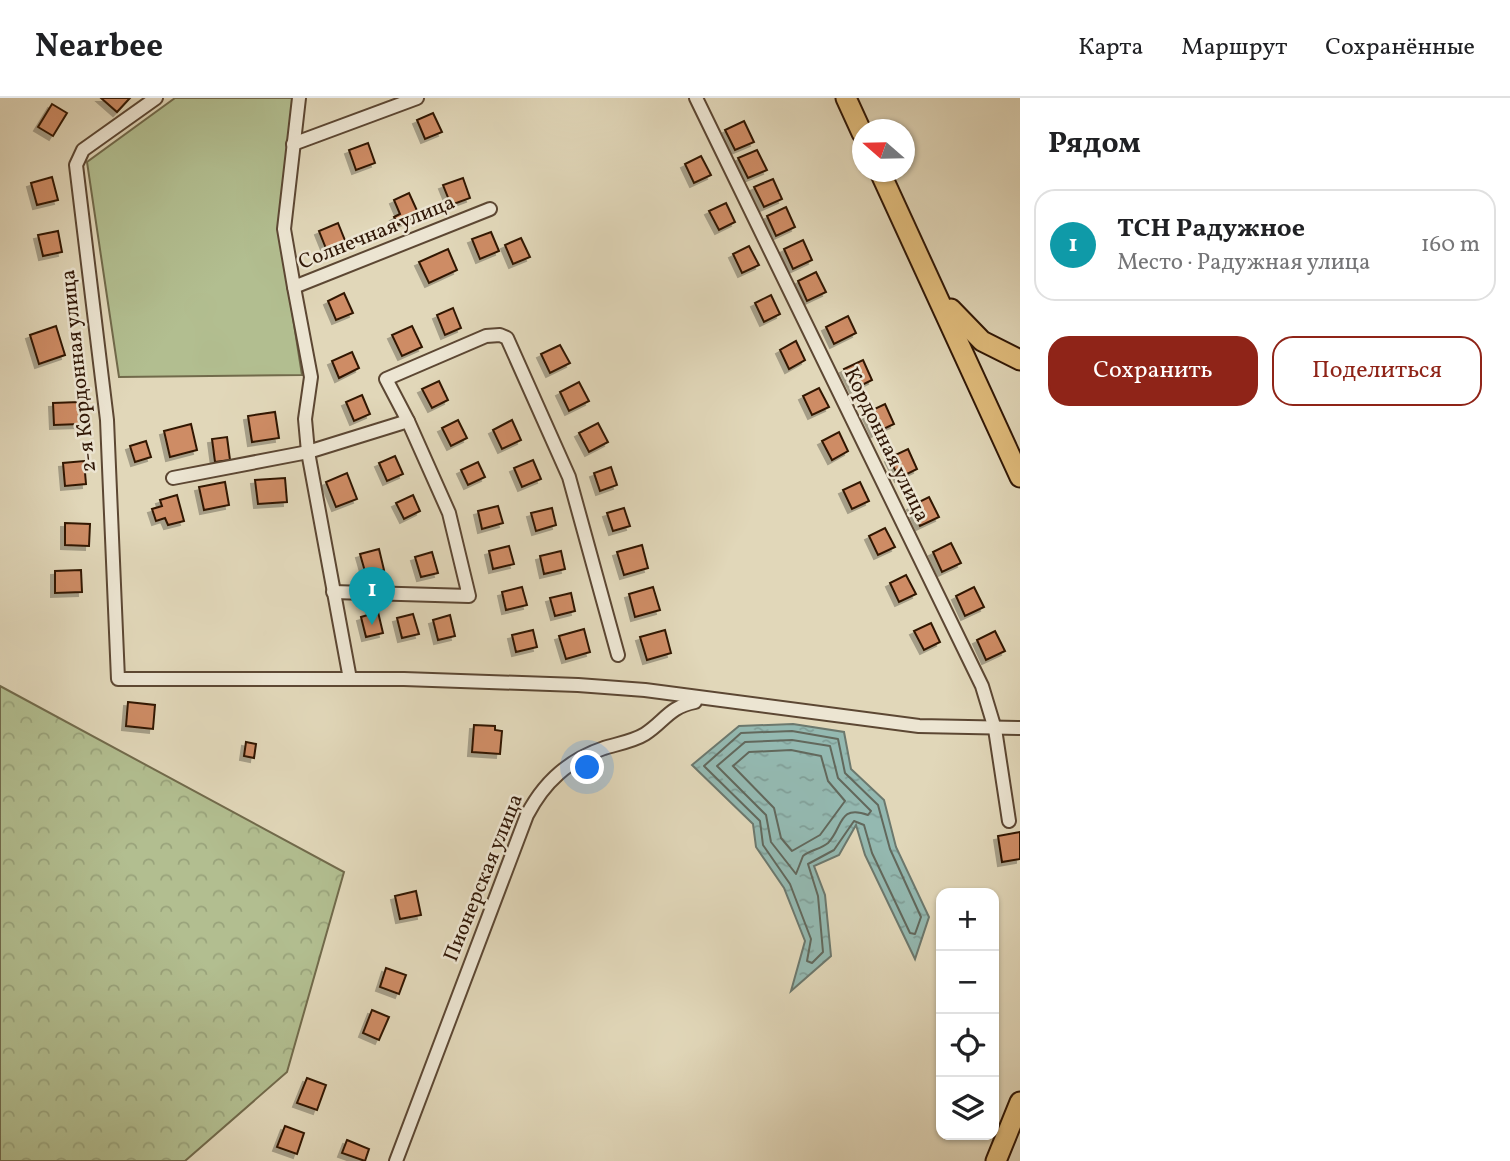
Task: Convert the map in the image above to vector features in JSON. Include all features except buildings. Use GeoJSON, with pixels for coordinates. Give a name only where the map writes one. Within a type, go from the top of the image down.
{"type":"FeatureCollection","features":[{"type":"Feature","properties":{"kind":"main road"},"geometry":{"type":"LineString","coordinates":[[846,98],[856,119]]}},
{"type":"Feature","properties":{"kind":"main road"},"geometry":{"type":"LineString","coordinates":[[885,182],[1020,477]]}},
{"type":"Feature","properties":{"kind":"main road"},"geometry":{"type":"LineString","coordinates":[[932,282],[951,309],[982,341],[1020,360]]}},
{"type":"Feature","properties":{"kind":"main road"},"geometry":{"type":"LineString","coordinates":[[996,1161],[1020,1102]]}},
{"type":"Feature","properties":{"kind":"street","name":"2-я Кордонная улица"},"geometry":{"type":"LineString","coordinates":[[156,98],[83,150],[76,165],[107,420],[118,679],[351,679]]}},
{"type":"Feature","properties":{"kind":"street","name":"Солнечная улица"},"geometry":{"type":"LineString","coordinates":[[299,98],[284,229],[294,287],[490,209]]}},
{"type":"Feature","properties":{"kind":"street"},"geometry":{"type":"LineString","coordinates":[[292,144],[417,98]]}},
{"type":"Feature","properties":{"kind":"street","name":"Кордонная улица"},"geometry":{"type":"LineString","coordinates":[[696,98],[976,673],[995,729],[1009,821]]}},
{"type":"Feature","properties":{"kind":"street"},"geometry":{"type":"LineString","coordinates":[[294,287],[310,377],[305,419],[308,452],[351,679],[578,685],[645,690],[919,726],[995,729],[1020,727]]}},
{"type":"Feature","properties":{"kind":"street"},"geometry":{"type":"LineString","coordinates":[[333,592],[469,596],[449,513],[386,379],[486,336],[500,335],[507,338],[569,477],[618,655]]}},
{"type":"Feature","properties":{"kind":"street"},"geometry":{"type":"LineString","coordinates":[[173,478],[308,452],[408,421]]}},
{"type":"Feature","properties":{"kind":"street","name":"Пионерская улица"},"geometry":{"type":"LineString","coordinates":[[396,1161],[527,815],[540,791],[567,765],[591,753],[643,736],[677,705],[705,700]]}},
{"type":"Feature","properties":{"kind":"green space"},"geometry":{"type":"Polygon","coordinates":[[[175,98],[293,98],[279,229],[302,375],[119,377],[87,162],[175,98]]]}},
{"type":"Feature","properties":{"kind":"green space"},"geometry":{"type":"Polygon","coordinates":[[[0,686],[344,872],[287,1072],[185,1161],[0,1161],[0,686]]]}},
{"type":"Feature","properties":{"kind":"water"},"geometry":{"type":"Polygon","coordinates":[[[793,724],[844,732],[851,769],[884,800],[896,847],[929,917],[915,959],[865,855],[856,825],[839,855],[814,866],[825,895],[831,956],[791,991],[805,941],[784,888],[756,847],[753,824],[692,765],[739,726],[793,724]]]}},
{"type":"Feature","properties":{"kind":"place","name":"ТСН Радужное"},"geometry":{"type":"Point","coordinates":[372,625]}}]}
